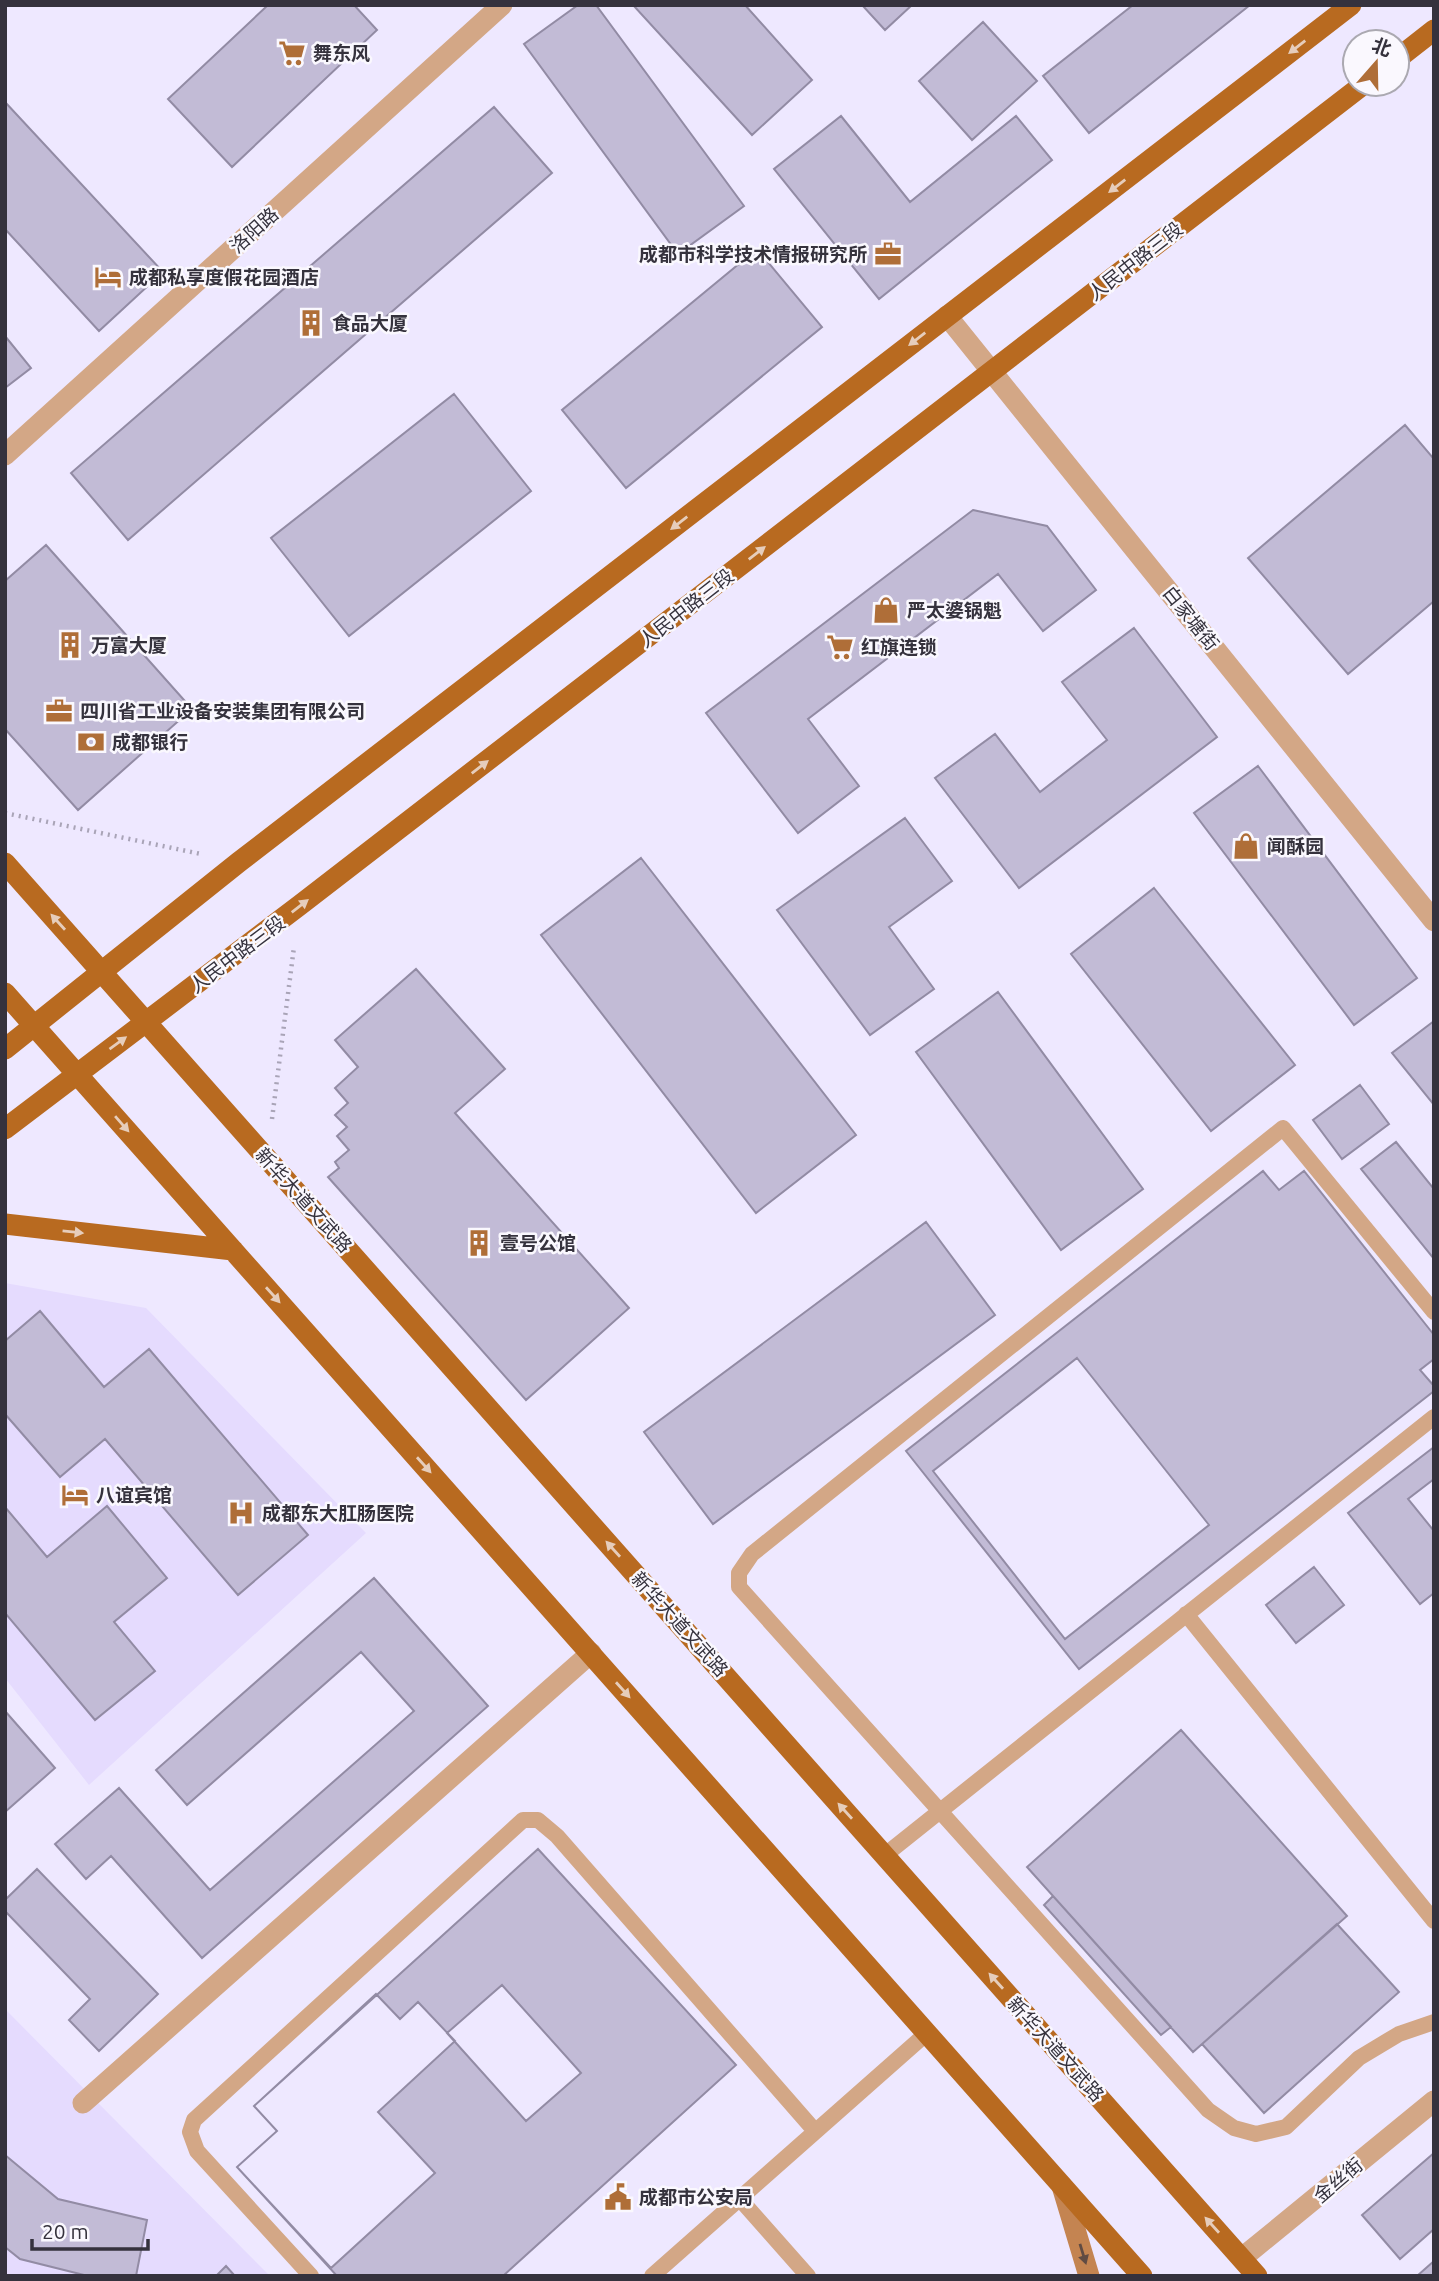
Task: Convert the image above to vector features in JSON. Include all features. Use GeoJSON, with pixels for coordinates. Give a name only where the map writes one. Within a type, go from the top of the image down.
{"type":"FeatureCollection","features":[{"type":"Feature","properties":{"kind":"main road"},"geometry":{"type":"LineString","coordinates":[[5,1049],[239,862],[1351,5]]}},
{"type":"Feature","properties":{"kind":"main road"},"geometry":{"type":"LineString","coordinates":[[1411,48],[1434,30]]}},
{"type":"Feature","properties":{"kind":"main road","name":"人民中路三段"},"geometry":{"type":"LineString","coordinates":[[5,1129],[300,905],[1346,98]]}},
{"type":"Feature","properties":{"kind":"main road","name":"新华大道文武路"},"geometry":{"type":"LineString","coordinates":[[5,863],[1257,2276]]}},
{"type":"Feature","properties":{"kind":"main road"},"geometry":{"type":"LineString","coordinates":[[5,993],[1142,2276]]}},
{"type":"Feature","properties":{"kind":"main road"},"geometry":{"type":"LineString","coordinates":[[5,1224],[233,1250]]}},
{"type":"Feature","properties":{"kind":"main road"},"geometry":{"type":"LineString","coordinates":[[1062,2186],[1089,2276]]}},
{"type":"Feature","properties":{"kind":"street","name":"洛阳路"},"geometry":{"type":"LineString","coordinates":[[5,455],[502,5]]}},
{"type":"Feature","properties":{"kind":"street","name":"白家塘街"},"geometry":{"type":"LineString","coordinates":[[947,316],[1434,920]]}},
{"type":"Feature","properties":{"kind":"street"},"geometry":{"type":"LineString","coordinates":[[83,2103],[591,1653]]}},
{"type":"Feature","properties":{"kind":"street","name":"金丝街"},"geometry":{"type":"LineString","coordinates":[[1242,2258],[1434,2101]]}},
{"type":"Feature","properties":{"kind":"lane"},"geometry":{"type":"LineString","coordinates":[[1434,1312],[1283,1128],[752,1554],[739,1573],[739,1587],[1208,2110],[1234,2128],[1256,2134],[1286,2127],[1359,2058],[1399,2034],[1434,2022]]}},
{"type":"Feature","properties":{"kind":"lane"},"geometry":{"type":"LineString","coordinates":[[885,1855],[1434,1417]]}},
{"type":"Feature","properties":{"kind":"lane"},"geometry":{"type":"LineString","coordinates":[[1186,1614],[1434,1921]]}},
{"type":"Feature","properties":{"kind":"lane"},"geometry":{"type":"LineString","coordinates":[[311,2276],[197,2151],[190,2132],[194,2120],[523,1820],[538,1820],[557,1836],[815,2131]]}},
{"type":"Feature","properties":{"kind":"lane"},"geometry":{"type":"LineString","coordinates":[[652,2276],[927,2033]]}},
{"type":"Feature","properties":{"kind":"lane"},"geometry":{"type":"LineString","coordinates":[[739,2199],[808,2276]]}},
{"type":"Feature","properties":{"kind":"path"},"geometry":{"type":"LineString","coordinates":[[5,813],[239,862]]}},
{"type":"Feature","properties":{"kind":"path"},"geometry":{"type":"LineString","coordinates":[[267,1158],[300,905]]}},
{"type":"Feature","properties":{"kind":"shaded area","name":"八谊宾馆"},"geometry":{"type":"Polygon","coordinates":[[[5,1283],[146,1308],[366,1533],[89,1785],[5,1678],[5,1283]]]}},
{"type":"Feature","properties":{"kind":"shaded area"},"geometry":{"type":"Polygon","coordinates":[[[5,2009],[120,2125],[270,2276],[5,2276],[5,2009]]]}},
{"type":"Feature","properties":{"kind":"building"},"geometry":{"type":"Polygon","coordinates":[[[268,5],[354,5],[377,30],[232,167],[168,99],[268,5]]]}},
{"type":"Feature","properties":{"kind":"building"},"geometry":{"type":"Polygon","coordinates":[[[578,5],[596,5],[744,206],[678,254],[524,44],[578,5]]]}},
{"type":"Feature","properties":{"kind":"building"},"geometry":{"type":"Polygon","coordinates":[[[633,5],[745,5],[812,80],[752,135],[633,5]]]}},
{"type":"Feature","properties":{"kind":"building"},"geometry":{"type":"Polygon","coordinates":[[[862,5],[912,5],[885,30],[862,5]]]}},
{"type":"Feature","properties":{"kind":"building"},"geometry":{"type":"Polygon","coordinates":[[[1133,5],[1250,5],[1089,133],[1043,76],[1133,5]]]}},
{"type":"Feature","properties":{"kind":"building"},"geometry":{"type":"Polygon","coordinates":[[[983,22],[1037,81],[972,140],[919,81],[983,22]]]}},
{"type":"Feature","properties":{"kind":"building"},"geometry":{"type":"Polygon","coordinates":[[[5,102],[163,272],[99,331],[5,229],[5,102]]]}},
{"type":"Feature","properties":{"kind":"building","name":"食品大厦"},"geometry":{"type":"Polygon","coordinates":[[[494,107],[552,173],[128,540],[71,473],[494,107]]]}},
{"type":"Feature","properties":{"kind":"building"},"geometry":{"type":"Polygon","coordinates":[[[841,116],[910,202],[1016,116],[1052,160],[879,299],[774,169],[841,116]]]}},
{"type":"Feature","properties":{"kind":"building"},"geometry":{"type":"Polygon","coordinates":[[[757,249],[822,327],[626,488],[562,410],[757,249]]]}},
{"type":"Feature","properties":{"kind":"building"},"geometry":{"type":"Polygon","coordinates":[[[5,336],[31,368],[5,388],[5,336]]]}},
{"type":"Feature","properties":{"kind":"building"},"geometry":{"type":"Polygon","coordinates":[[[454,394],[531,491],[349,636],[271,538],[454,394]]]}},
{"type":"Feature","properties":{"kind":"building"},"geometry":{"type":"Polygon","coordinates":[[[1405,425],[1434,459],[1434,601],[1348,674],[1248,558],[1405,425]]]}},
{"type":"Feature","properties":{"kind":"building"},"geometry":{"type":"Polygon","coordinates":[[[973,510],[1047,526],[1096,590],[1043,631],[998,574],[808,719],[859,786],[798,833],[706,713],[973,510]]]}},
{"type":"Feature","properties":{"kind":"building","name":"万富大厦"},"geometry":{"type":"Polygon","coordinates":[[[46,545],[192,709],[78,810],[5,729],[5,581],[46,545]]]}},
{"type":"Feature","properties":{"kind":"building"},"geometry":{"type":"Polygon","coordinates":[[[1134,628],[1217,737],[1019,888],[935,778],[995,734],[1040,792],[1107,740],[1062,682],[1134,628]]]}},
{"type":"Feature","properties":{"kind":"building"},"geometry":{"type":"Polygon","coordinates":[[[1258,766],[1417,978],[1354,1025],[1194,813],[1258,766]]]}},
{"type":"Feature","properties":{"kind":"building"},"geometry":{"type":"Polygon","coordinates":[[[905,818],[952,881],[889,927],[934,989],[870,1035],[777,910],[905,818]]]}},
{"type":"Feature","properties":{"kind":"building"},"geometry":{"type":"Polygon","coordinates":[[[641,858],[856,1135],[756,1213],[541,935],[641,858]]]}},
{"type":"Feature","properties":{"kind":"building"},"geometry":{"type":"Polygon","coordinates":[[[1154,888],[1295,1065],[1211,1131],[1071,954],[1154,888]]]}},
{"type":"Feature","properties":{"kind":"building","name":"壹号公馆"},"geometry":{"type":"Polygon","coordinates":[[[416,969],[505,1069],[455,1113],[629,1308],[526,1400],[328,1177],[339,1168],[335,1162],[349,1150],[337,1136],[347,1127],[335,1115],[348,1103],[335,1088],[358,1067],[335,1040],[416,969]]]}},
{"type":"Feature","properties":{"kind":"building"},"geometry":{"type":"Polygon","coordinates":[[[998,992],[1143,1189],[1061,1250],[916,1052],[998,992]]]}},
{"type":"Feature","properties":{"kind":"building"},"geometry":{"type":"Polygon","coordinates":[[[1434,1021],[1434,1105],[1392,1053],[1434,1021]]]}},
{"type":"Feature","properties":{"kind":"building"},"geometry":{"type":"Polygon","coordinates":[[[1360,1085],[1389,1124],[1342,1159],[1313,1120],[1360,1085]]]}},
{"type":"Feature","properties":{"kind":"building"},"geometry":{"type":"Polygon","coordinates":[[[1396,1142],[1434,1189],[1434,1259],[1361,1169],[1396,1142]]]}},
{"type":"Feature","properties":{"kind":"building"},"geometry":{"type":"Polygon","coordinates":[[[1263,1171],[1279,1190],[1304,1171],[1434,1335],[1434,1359],[1420,1370],[1434,1386],[1434,1391],[1079,1669],[906,1451],[1263,1171]]]}},
{"type":"Feature","properties":{"kind":"building"},"geometry":{"type":"Polygon","coordinates":[[[926,1222],[995,1315],[713,1524],[644,1432],[926,1222]]]}},
{"type":"Feature","properties":{"kind":"building","name":"成都东大肛肠医院"},"geometry":{"type":"Polygon","coordinates":[[[40,1311],[104,1387],[149,1349],[308,1535],[238,1595],[105,1439],[60,1477],[5,1414],[5,1341],[40,1311]]]}},
{"type":"Feature","properties":{"kind":"building"},"geometry":{"type":"Polygon","coordinates":[[[1077,1358],[1209,1525],[1065,1639],[933,1471],[1077,1358]]]}},
{"type":"Feature","properties":{"kind":"building"},"geometry":{"type":"Polygon","coordinates":[[[1434,1447],[1434,1479],[1408,1499],[1434,1531],[1434,1593],[1420,1604],[1348,1513],[1434,1447]]]}},
{"type":"Feature","properties":{"kind":"building"},"geometry":{"type":"Polygon","coordinates":[[[107,1506],[167,1578],[114,1622],[155,1671],[95,1720],[5,1613],[5,1507],[47,1557],[107,1506]]]}},
{"type":"Feature","properties":{"kind":"building"},"geometry":{"type":"Polygon","coordinates":[[[1314,1567],[1344,1605],[1296,1643],[1266,1605],[1314,1567]]]}},
{"type":"Feature","properties":{"kind":"building"},"geometry":{"type":"Polygon","coordinates":[[[374,1578],[488,1706],[202,1958],[111,1856],[86,1879],[55,1844],[119,1788],[210,1890],[414,1711],[361,1652],[187,1805],[156,1770],[374,1578]]]}},
{"type":"Feature","properties":{"kind":"building"},"geometry":{"type":"Polygon","coordinates":[[[5,1711],[55,1768],[5,1812],[5,1711]]]}},
{"type":"Feature","properties":{"kind":"building"},"geometry":{"type":"Polygon","coordinates":[[[1181,1730],[1347,1916],[1193,2052],[1027,1867],[1181,1730]]]}},
{"type":"Feature","properties":{"kind":"building"},"geometry":{"type":"Polygon","coordinates":[[[538,1849],[736,2065],[503,2276],[337,2276],[237,2167],[277,2131],[254,2106],[538,1849]],[[502,1985],[447,2033],[526,2121],[581,2073],[502,1985]]]}},
{"type":"Feature","properties":{"kind":"building"},"geometry":{"type":"Polygon","coordinates":[[[37,1869],[158,1994],[99,2051],[69,2020],[90,1999],[5,1911],[5,1900],[37,1869]]]}},
{"type":"Feature","properties":{"kind":"building"},"geometry":{"type":"Polygon","coordinates":[[[1053,1896],[1171,2027],[1161,2035],[1044,1905],[1053,1896]]]}},
{"type":"Feature","properties":{"kind":"building"},"geometry":{"type":"Polygon","coordinates":[[[1337,1924],[1399,1992],[1264,2113],[1202,2044],[1337,1924]]]}},
{"type":"Feature","properties":{"kind":"building"},"geometry":{"type":"Polygon","coordinates":[[[376,1994],[400,2019],[418,2002],[455,2041],[378,2112],[435,2173],[331,2268],[237,2167],[277,2131],[254,2106],[376,1994]]]}},
{"type":"Feature","properties":{"kind":"building"},"geometry":{"type":"Polygon","coordinates":[[[1434,2153],[1434,2229],[1400,2259],[1362,2215],[1434,2153]]]}},
{"type":"Feature","properties":{"kind":"building"},"geometry":{"type":"Polygon","coordinates":[[[5,2155],[58,2199],[147,2220],[136,2276],[88,2276],[20,2259],[5,2247],[5,2155]]]}},
{"type":"Feature","properties":{"kind":"building"},"geometry":{"type":"Polygon","coordinates":[[[1434,2261],[1434,2276],[1417,2276],[1434,2261]]]}},
{"type":"Feature","properties":{"kind":"building"},"geometry":{"type":"Polygon","coordinates":[[[226,2266],[235,2276],[216,2276],[226,2266]]]}},
{"type":"Feature","properties":{"kind":"place","name":"舞东风"},"geometry":{"type":"Point","coordinates":[292,53]}},
{"type":"Feature","properties":{"kind":"place","name":"成都市科学技术情报研究所"},"geometry":{"type":"Point","coordinates":[888,254]}},
{"type":"Feature","properties":{"kind":"place","name":"成都私享度假花园酒店"},"geometry":{"type":"Point","coordinates":[108,277]}},
{"type":"Feature","properties":{"kind":"place","name":"食品大厦"},"geometry":{"type":"Point","coordinates":[311,323]}},
{"type":"Feature","properties":{"kind":"place","name":"严太婆锅魁"},"geometry":{"type":"Point","coordinates":[886,610]}},
{"type":"Feature","properties":{"kind":"place","name":"万富大厦"},"geometry":{"type":"Point","coordinates":[70,645]}},
{"type":"Feature","properties":{"kind":"place","name":"红旗连锁"},"geometry":{"type":"Point","coordinates":[840,647]}},
{"type":"Feature","properties":{"kind":"place","name":"四川省工业设备安装集团有限公司"},"geometry":{"type":"Point","coordinates":[59,711]}},
{"type":"Feature","properties":{"kind":"place","name":"成都银行"},"geometry":{"type":"Point","coordinates":[91,742]}},
{"type":"Feature","properties":{"kind":"place","name":"闻酥园"},"geometry":{"type":"Point","coordinates":[1246,846]}},
{"type":"Feature","properties":{"kind":"place","name":"壹号公馆"},"geometry":{"type":"Point","coordinates":[479,1243]}},
{"type":"Feature","properties":{"kind":"place","name":"八谊宾馆"},"geometry":{"type":"Point","coordinates":[75,1495]}},
{"type":"Feature","properties":{"kind":"place","name":"成都东大肛肠医院"},"geometry":{"type":"Point","coordinates":[241,1513]}},
{"type":"Feature","properties":{"kind":"place","name":"成都市公安局"},"geometry":{"type":"Point","coordinates":[618,2197]}}]}
